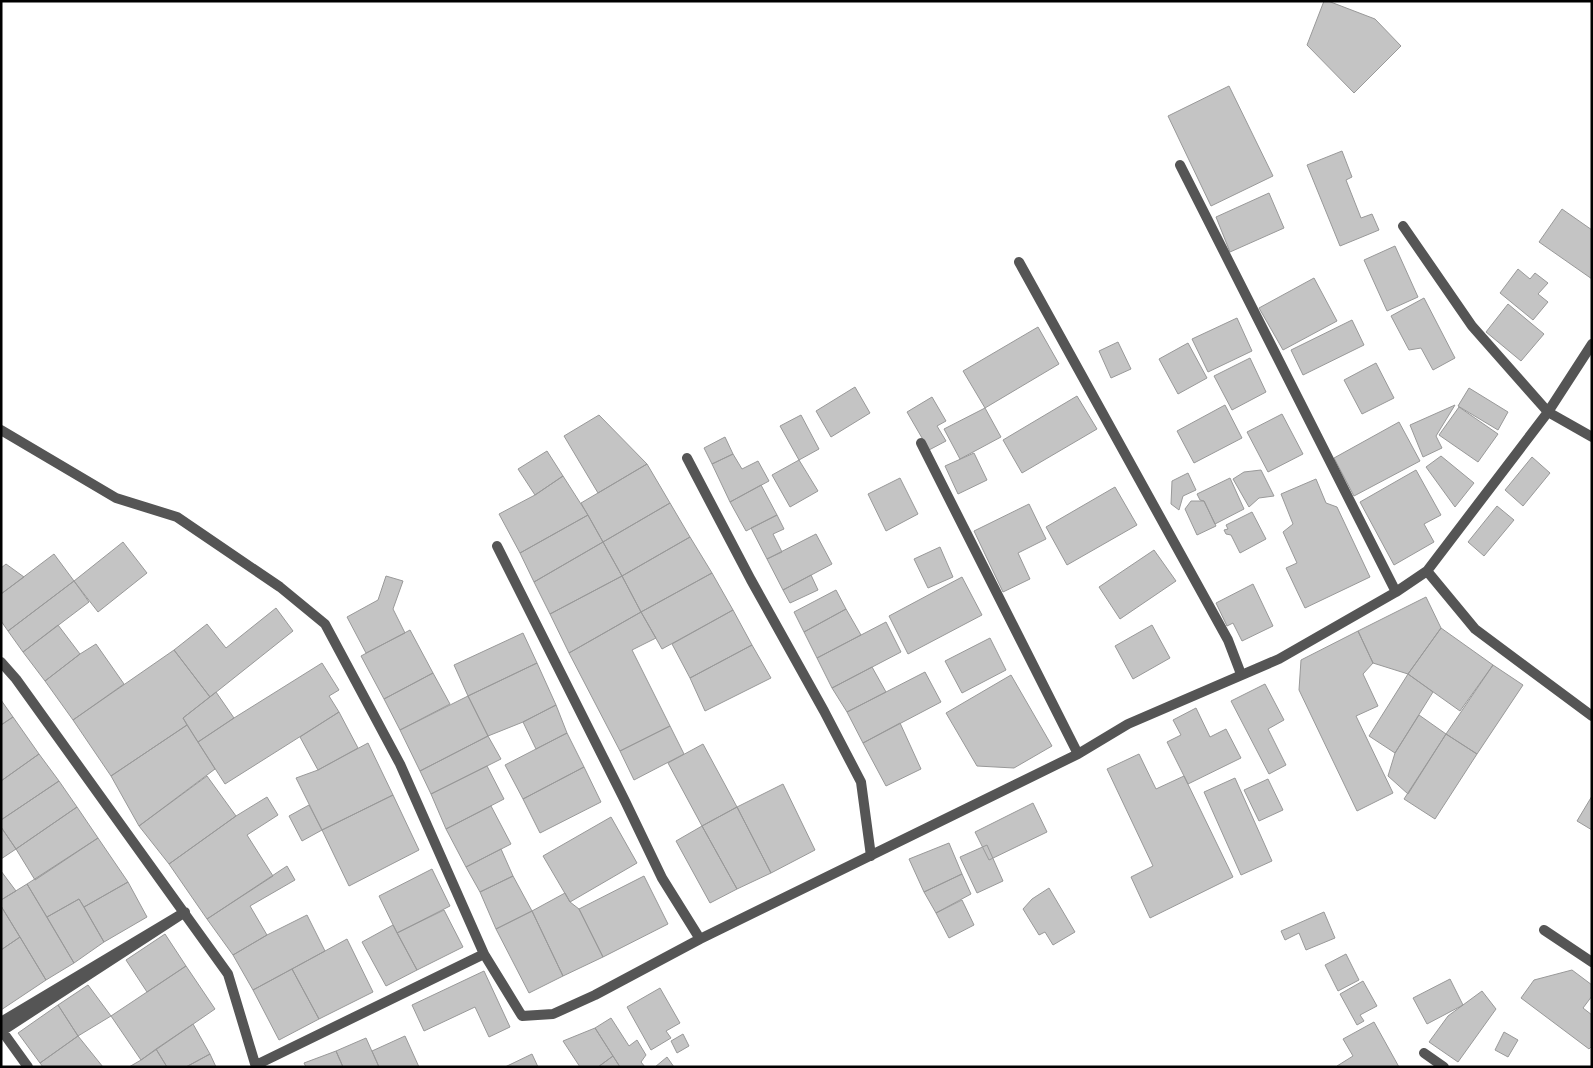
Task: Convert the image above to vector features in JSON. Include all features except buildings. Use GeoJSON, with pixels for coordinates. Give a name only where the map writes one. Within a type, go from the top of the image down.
{"type":"FeatureCollection","features":[{"type":"Feature","properties":{"kind":"street"},"geometry":{"type":"LineString","coordinates":[[1180,165],[1396,592]]}},
{"type":"Feature","properties":{"kind":"street"},"geometry":{"type":"LineString","coordinates":[[1404,226],[1472,326],[1548,412],[1592,437]]}},
{"type":"Feature","properties":{"kind":"street"},"geometry":{"type":"LineString","coordinates":[[1019,262],[1228,640],[1241,674]]}},
{"type":"Feature","properties":{"kind":"street"},"geometry":{"type":"LineString","coordinates":[[1,430],[116,498],[177,517],[280,587],[325,624],[400,764],[484,954],[522,1016],[530,1016],[552,1014],[578,1002],[700,939],[1078,754],[1128,724],[1278,659],[1396,592],[1427,571],[1548,412],[1592,344]]}},
{"type":"Feature","properties":{"kind":"street"},"geometry":{"type":"LineString","coordinates":[[922,443],[1078,754]]}},
{"type":"Feature","properties":{"kind":"street"},"geometry":{"type":"LineString","coordinates":[[687,458],[861,782],[871,856]]}},
{"type":"Feature","properties":{"kind":"street"},"geometry":{"type":"LineString","coordinates":[[497,546],[621,792],[662,878],[700,939]]}},
{"type":"Feature","properties":{"kind":"street"},"geometry":{"type":"LineString","coordinates":[[1427,571],[1474,629],[1592,716]]}},
{"type":"Feature","properties":{"kind":"street"},"geometry":{"type":"LineString","coordinates":[[1,662],[16,679],[228,974],[256,1066],[484,954]]}},
{"type":"Feature","properties":{"kind":"street"},"geometry":{"type":"LineString","coordinates":[[1,1022],[185,912]]}},
{"type":"Feature","properties":{"kind":"street"},"geometry":{"type":"LineString","coordinates":[[28,1067],[2,1031],[185,912]]}},
{"type":"Feature","properties":{"kind":"street"},"geometry":{"type":"LineString","coordinates":[[1544,930],[1592,962]]}},
{"type":"Feature","properties":{"kind":"street"},"geometry":{"type":"LineString","coordinates":[[1424,1053],[1444,1067]]}}]}
